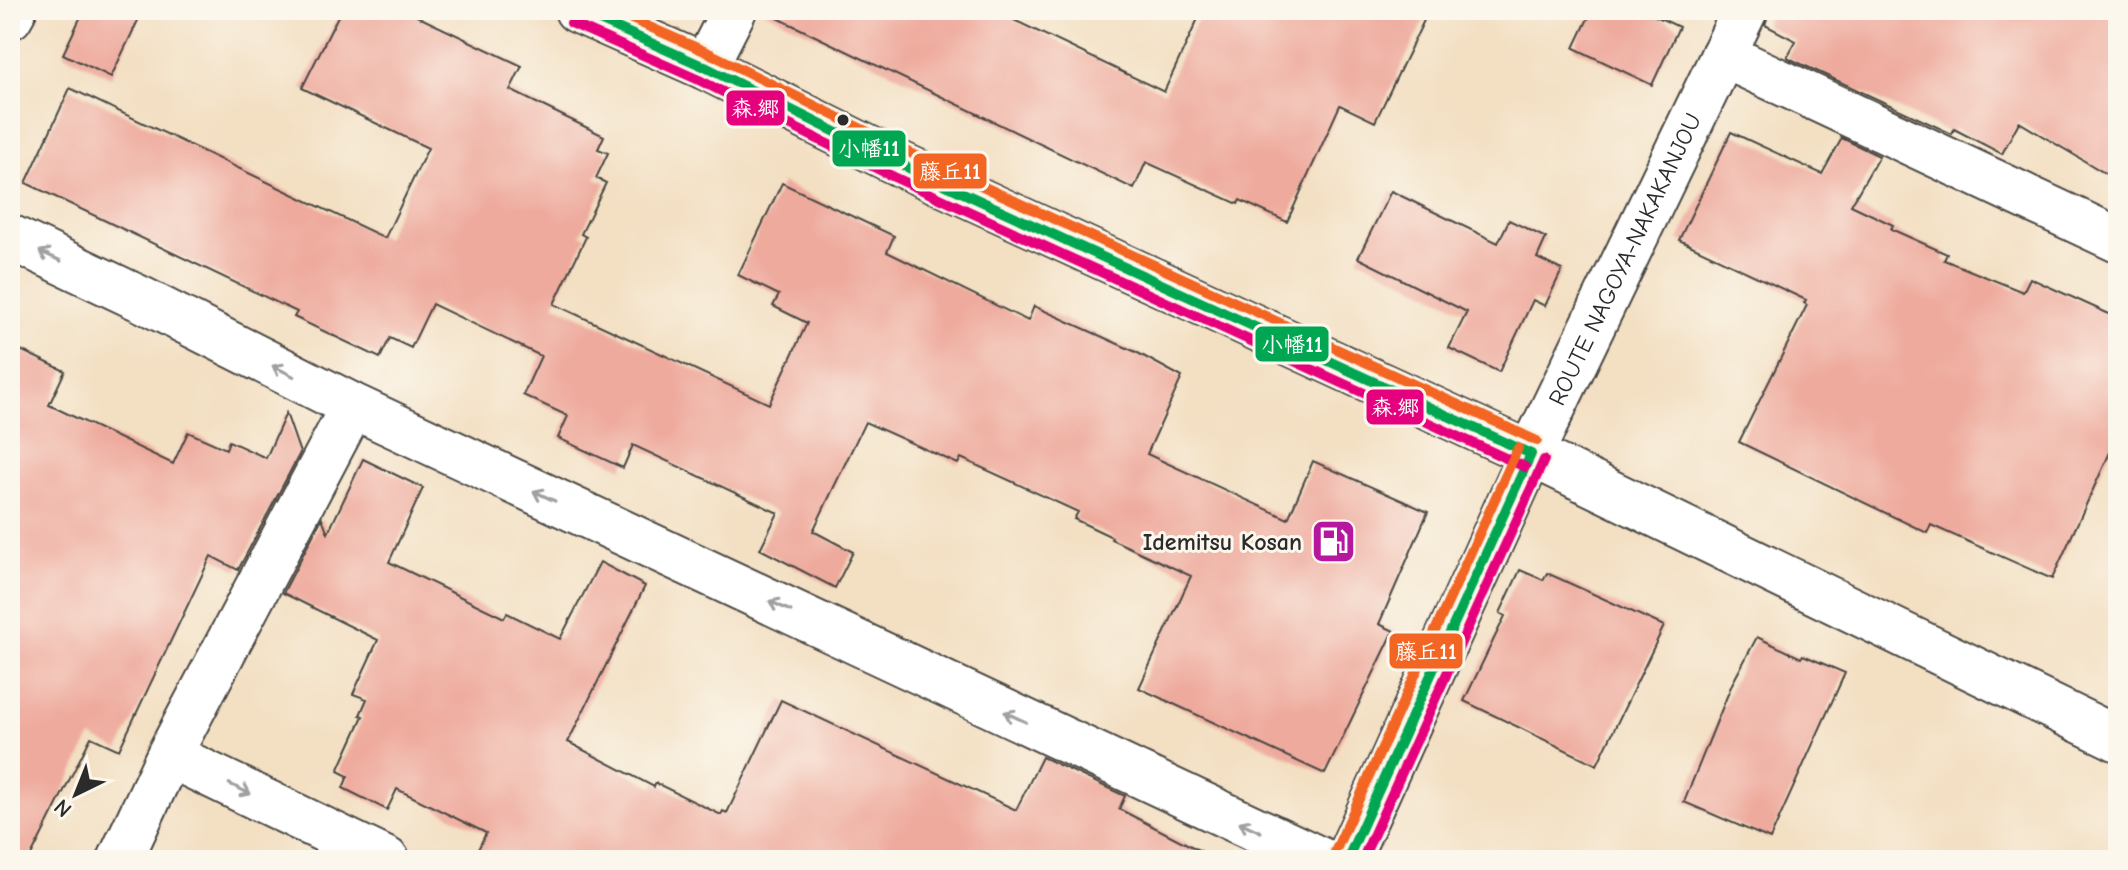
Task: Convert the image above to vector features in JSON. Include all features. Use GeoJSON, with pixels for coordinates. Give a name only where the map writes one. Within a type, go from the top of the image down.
{"type":"FeatureCollection","features":[{"type":"Feature","properties":{"kind":"street"},"geometry":{"type":"LineString","coordinates":[[10,17],[14,10]]}},
{"type":"Feature","properties":{"kind":"street"},"geometry":{"type":"LineString","coordinates":[[577,10],[705,67],[900,164],[1531,454],[2118,739]]}},
{"type":"Feature","properties":{"kind":"street"},"geometry":{"type":"LineString","coordinates":[[705,67],[734,10]]}},
{"type":"Feature","properties":{"kind":"street","name":"ROUTE NAGOYA-NAKAKANJOU"},"geometry":{"type":"LineString","coordinates":[[1347,860],[1531,454],[1745,10]]}},
{"type":"Feature","properties":{"kind":"street"},"geometry":{"type":"LineString","coordinates":[[1723,55],[2118,240]]}},
{"type":"Feature","properties":{"kind":"street"},"geometry":{"type":"LineString","coordinates":[[10,237],[353,406],[1321,860]]}},
{"type":"Feature","properties":{"kind":"street"},"geometry":{"type":"LineString","coordinates":[[120,860],[169,755],[353,406]]}},
{"type":"Feature","properties":{"kind":"street"},"geometry":{"type":"LineString","coordinates":[[169,755],[387,860]]}},
{"type":"Feature","properties":{"kind":"building"},"geometry":{"type":"Polygon","coordinates":[[[84,10],[143,10],[111,77],[63,54],[84,10]]]}},
{"type":"Feature","properties":{"kind":"building"},"geometry":{"type":"Polygon","coordinates":[[[341,10],[404,10],[522,66],[510,90],[604,136],[598,149],[608,153],[596,178],[606,183],[581,234],[586,237],[554,304],[769,404],[807,323],[773,306],[779,295],[738,275],[782,183],[894,236],[887,252],[1028,321],[1034,306],[1136,352],[1182,377],[1147,454],[1288,519],[1313,461],[1428,512],[1379,624],[1394,631],[1325,774],[1139,688],[1191,576],[1074,519],[1078,512],[961,458],[958,464],[865,422],[813,531],[853,552],[835,588],[760,549],[778,513],[633,445],[623,468],[558,438],[568,416],[523,395],[541,356],[432,304],[411,348],[390,338],[380,358],[294,317],[297,312],[26,183],[70,88],[385,238],[428,148],[302,88],[341,10]]]}},
{"type":"Feature","properties":{"kind":"building"},"geometry":{"type":"Polygon","coordinates":[[[761,10],[993,10],[1164,92],[1202,10],[1429,10],[1375,122],[1340,105],[1287,222],[1240,200],[1238,204],[1146,162],[1134,189],[761,10]]]}},
{"type":"Feature","properties":{"kind":"building"},"geometry":{"type":"Polygon","coordinates":[[[1592,10],[1643,10],[1679,27],[1652,85],[1574,48],[1592,10]]]}},
{"type":"Feature","properties":{"kind":"building"},"geometry":{"type":"Polygon","coordinates":[[[1770,10],[2118,10],[2118,181],[2019,122],[2002,154],[1954,129],[1952,134],[1795,61],[1787,57],[1796,41],[1765,25],[1770,10]]]}},
{"type":"Feature","properties":{"kind":"building"},"geometry":{"type":"Polygon","coordinates":[[[1731,132],[1822,174],[1842,138],[1879,156],[1851,205],[1893,225],[1891,229],[1947,254],[1944,260],[2023,292],[2030,278],[2118,318],[2118,435],[2052,579],[1931,525],[1927,533],[1739,442],[1807,305],[1804,303],[1806,300],[1679,240],[1731,132]]]}},
{"type":"Feature","properties":{"kind":"building"},"geometry":{"type":"Polygon","coordinates":[[[1391,191],[1498,243],[1509,220],[1546,238],[1537,258],[1562,270],[1545,306],[1533,300],[1499,372],[1449,348],[1467,312],[1358,258],[1391,191]]]}},
{"type":"Feature","properties":{"kind":"building"},"geometry":{"type":"Polygon","coordinates":[[[10,345],[65,371],[49,405],[173,464],[188,432],[226,449],[229,441],[266,458],[286,413],[300,453],[238,570],[211,556],[119,750],[91,737],[29,860],[10,860],[10,345]]]}},
{"type":"Feature","properties":{"kind":"building"},"geometry":{"type":"Polygon","coordinates":[[[363,459],[423,488],[389,562],[504,618],[507,613],[560,639],[600,562],[645,586],[568,742],[654,787],[656,783],[721,815],[723,811],[727,813],[781,700],[1016,810],[1042,757],[1125,796],[1119,809],[1218,860],[473,860],[486,833],[397,789],[387,810],[343,788],[348,776],[338,771],[363,716],[360,715],[367,699],[353,694],[378,640],[283,593],[322,518],[328,533],[363,459]]]}},
{"type":"Feature","properties":{"kind":"building"},"geometry":{"type":"Polygon","coordinates":[[[1520,570],[1543,580],[1547,573],[1664,626],[1597,765],[1464,701],[1505,616],[1500,613],[1520,570]]]}},
{"type":"Feature","properties":{"kind":"building"},"geometry":{"type":"Polygon","coordinates":[[[1757,637],[1801,658],[1803,655],[1845,673],[1770,839],[1684,802],[1732,684],[1757,637]]]}},
{"type":"Feature","properties":{"kind":"transit line","name":"小幡11"},"geometry":{"type":"LineString","coordinates":[[577,10],[705,67],[900,164],[1531,454]]}},
{"type":"Feature","properties":{"kind":"transit line","name":"藤丘11"},"geometry":{"type":"LineString","coordinates":[[611,10],[711,54],[906,151],[1537,441]]}},
{"type":"Feature","properties":{"kind":"transit line","name":"森.郷"},"geometry":{"type":"LineString","coordinates":[[571,23],[699,80],[894,177],[1525,467]]}},
{"type":"Feature","properties":{"kind":"transit line","name":"藤丘11"},"geometry":{"type":"LineString","coordinates":[[1334,854],[1518,448]]}},
{"type":"Feature","properties":{"kind":"transit line","name":"小幡11"},"geometry":{"type":"LineString","coordinates":[[1347,860],[1531,454]]}},
{"type":"Feature","properties":{"kind":"transit line","name":"森.郷"},"geometry":{"type":"LineString","coordinates":[[1362,860],[1544,460]]}},
{"type":"Feature","properties":{"kind":"place","name":"Idemitsu Kosan"},"geometry":{"type":"Point","coordinates":[1333,542]}}]}
